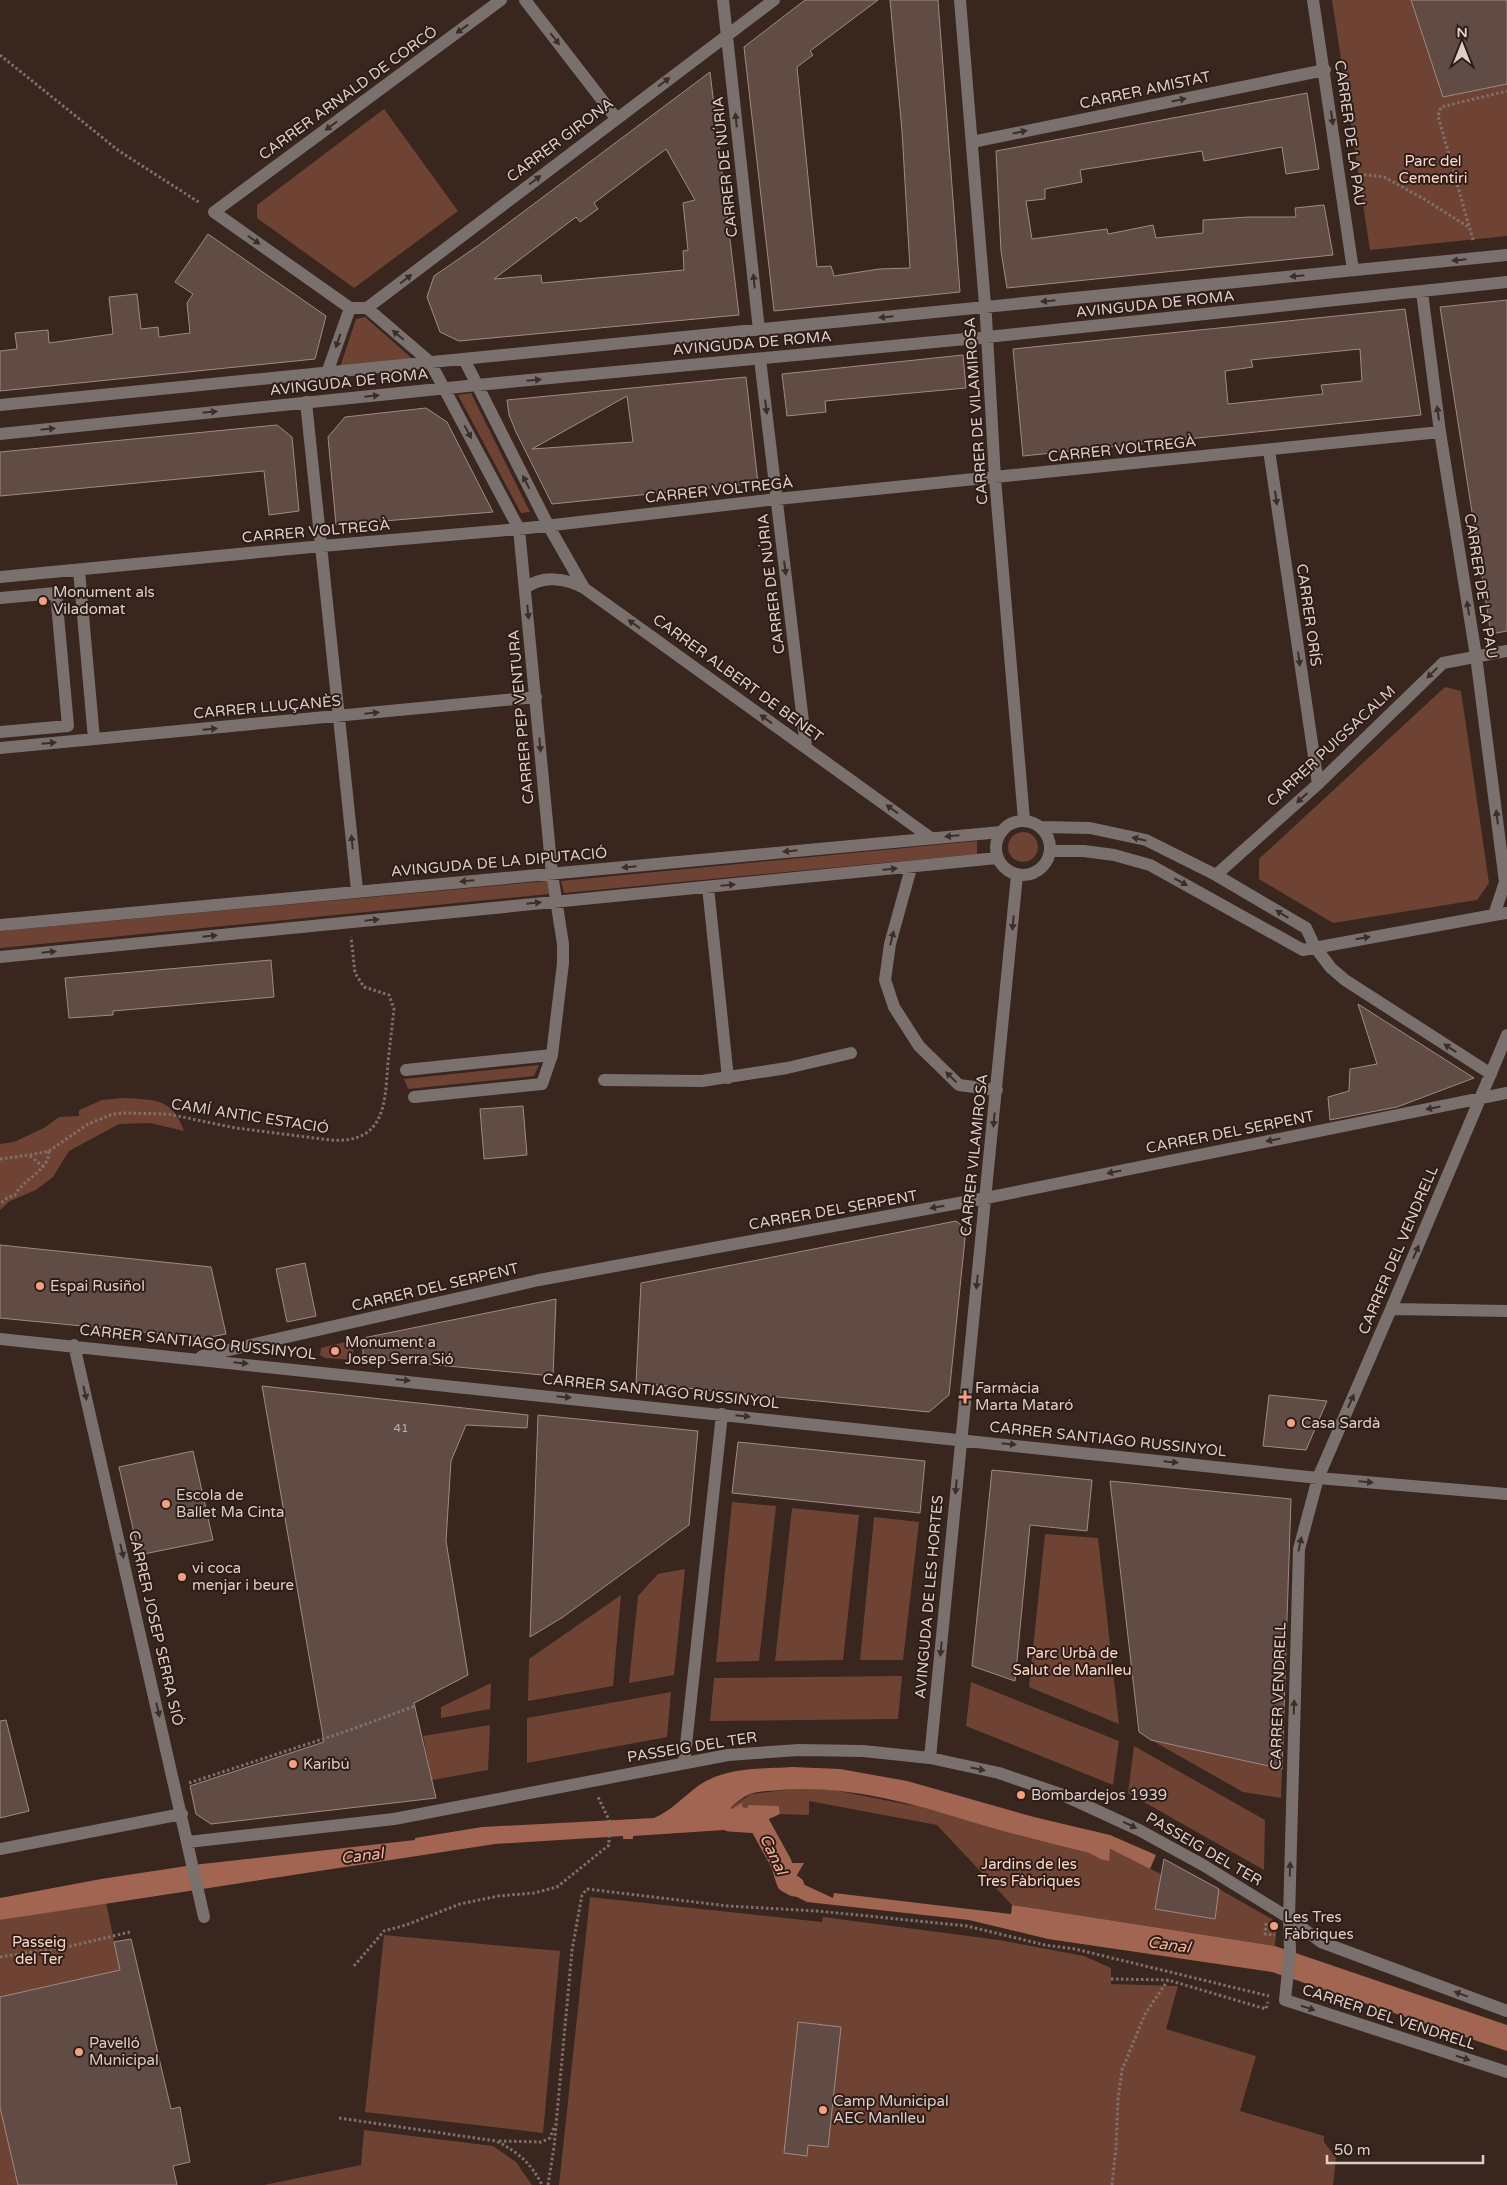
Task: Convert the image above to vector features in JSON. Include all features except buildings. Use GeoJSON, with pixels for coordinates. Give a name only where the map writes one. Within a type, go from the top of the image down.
{"type":"FeatureCollection","features":[{"type":"Feature","properties":{"kind":"street","name":"CARRER ARNALD DE CORCÓ"},"geometry":{"type":"LineString","coordinates":[[214,212],[501,0]]}},
{"type":"Feature","properties":{"kind":"street"},"geometry":{"type":"LineString","coordinates":[[525,0],[616,118]]}},
{"type":"Feature","properties":{"kind":"street","name":"CARRER DE NÚRIA"},"geometry":{"type":"LineString","coordinates":[[723,0],[759,330]]}},
{"type":"Feature","properties":{"kind":"street","name":"CARRER GIRONA"},"geometry":{"type":"LineString","coordinates":[[367,308],[774,0]]}},
{"type":"Feature","properties":{"kind":"street","name":"CARRER DE VILAMIROSA"},"geometry":{"type":"LineString","coordinates":[[960,0],[985,307],[995,478],[1024,820]]}},
{"type":"Feature","properties":{"kind":"street","name":"CARRER DE LA PAU"},"geometry":{"type":"LineString","coordinates":[[1313,0],[1325,70],[1353,270]]}},
{"type":"Feature","properties":{"kind":"street","name":"CARRER AMISTAT"},"geometry":{"type":"LineString","coordinates":[[972,142],[1325,70]]}},
{"type":"Feature","properties":{"kind":"street"},"geometry":{"type":"LineString","coordinates":[[214,212],[350,308],[367,308],[430,362],[520,529]]}},
{"type":"Feature","properties":{"kind":"street","name":"AVINGUDA DE ROMA"},"geometry":{"type":"LineString","coordinates":[[0,405],[1507,255]]}},
{"type":"Feature","properties":{"kind":"street","name":"AVINGUDA DE ROMA"},"geometry":{"type":"LineString","coordinates":[[0,434],[477,385],[987,337],[1507,282]]}},
{"type":"Feature","properties":{"kind":"street","name":"CARRER DE LA PAU"},"geometry":{"type":"LineString","coordinates":[[1422,292],[1440,432],[1476,656],[1506,883]]}},
{"type":"Feature","properties":{"kind":"street"},"geometry":{"type":"LineString","coordinates":[[327,373],[350,308]]}},
{"type":"Feature","properties":{"kind":"street","name":"CARRER DE NÚRIA"},"geometry":{"type":"LineString","coordinates":[[760,358],[806,747]]}},
{"type":"Feature","properties":{"kind":"street","name":"CARRER ALBERT DE BENET"},"geometry":{"type":"LineString","coordinates":[[464,359],[548,525],[584,588],[931,838]]}},
{"type":"Feature","properties":{"kind":"street"},"geometry":{"type":"LineString","coordinates":[[306,402],[357,890]]}},
{"type":"Feature","properties":{"kind":"street","name":"CARRER VOLTREGÀ"},"geometry":{"type":"LineString","coordinates":[[0,577],[520,529],[777,499],[1440,432]]}},
{"type":"Feature","properties":{"kind":"street","name":"CARRER ORÍS"},"geometry":{"type":"LineString","coordinates":[[1268,450],[1318,784]]}},
{"type":"Feature","properties":{"kind":"street","name":"CARRER PEP VENTURA"},"geometry":{"type":"LineString","coordinates":[[414,1097],[542,1084],[552,1055],[563,963],[563,944],[558,901],[552,874],[520,529]]}},
{"type":"Feature","properties":{"kind":"street"},"geometry":{"type":"LineString","coordinates":[[79,570],[94,739]]}},
{"type":"Feature","properties":{"kind":"street"},"geometry":{"type":"LineString","coordinates":[[525,588],[534,581],[544,579],[565,581],[584,588]]}},
{"type":"Feature","properties":{"kind":"street"},"geometry":{"type":"LineString","coordinates":[[0,598],[56,594],[68,726],[0,732]]}},
{"type":"Feature","properties":{"kind":"street","name":"CARRER PUIGSACALM"},"geometry":{"type":"LineString","coordinates":[[1216,875],[1318,784],[1443,663],[1507,651]]}},
{"type":"Feature","properties":{"kind":"street","name":"CARRER LLUÇANÈS"},"geometry":{"type":"LineString","coordinates":[[0,748],[536,697]]}},
{"type":"Feature","properties":{"kind":"street"},"geometry":{"type":"LineString","coordinates":[[1015,821],[1033,822],[1041,827],[1050,842],[1051,851],[1043,868],[1035,873],[1017,875],[1002,866],[997,858],[996,840],[1001,832],[1015,821]]}},
{"type":"Feature","properties":{"kind":"street"},"geometry":{"type":"LineString","coordinates":[[1041,827],[1090,828],[1146,840],[1216,875],[1306,928],[1315,947],[1331,968],[1345,980],[1491,1074]]}},
{"type":"Feature","properties":{"kind":"street","name":"AVINGUDA DE LA DIPUTACIÓ"},"geometry":{"type":"LineString","coordinates":[[0,925],[357,890],[552,874],[1001,832]]}},
{"type":"Feature","properties":{"kind":"street"},"geometry":{"type":"LineString","coordinates":[[1051,851],[1084,851],[1114,855],[1150,865],[1303,950],[1507,913]]}},
{"type":"Feature","properties":{"kind":"street"},"geometry":{"type":"LineString","coordinates":[[0,957],[997,858]]}},
{"type":"Feature","properties":{"kind":"street"},"geometry":{"type":"LineString","coordinates":[[911,868],[890,944],[885,980],[894,1007],[919,1046],[959,1085],[997,1090]]}},
{"type":"Feature","properties":{"kind":"street","name":"CARRER VILAMIROSA"},"geometry":{"type":"LineString","coordinates":[[961,1439],[1017,875]]}},
{"type":"Feature","properties":{"kind":"street"},"geometry":{"type":"LineString","coordinates":[[1494,915],[1506,883]]}},
{"type":"Feature","properties":{"kind":"street"},"geometry":{"type":"LineString","coordinates":[[708,887],[728,1078]]}},
{"type":"Feature","properties":{"kind":"street","name":"CARRER DEL VENDRELL"},"geometry":{"type":"LineString","coordinates":[[1318,1478],[1507,1035]]}},
{"type":"Feature","properties":{"kind":"street"},"geometry":{"type":"LineString","coordinates":[[604,1080],[702,1081],[787,1068],[851,1053]]}},
{"type":"Feature","properties":{"kind":"street"},"geometry":{"type":"LineString","coordinates":[[406,1070],[552,1055]]}},
{"type":"Feature","properties":{"kind":"street","name":"CARRER DEL SERPENT"},"geometry":{"type":"LineString","coordinates":[[192,1358],[539,1280],[986,1198],[1507,1093]]}},
{"type":"Feature","properties":{"kind":"street"},"geometry":{"type":"LineString","coordinates":[[1391,1309],[1507,1311]]}},
{"type":"Feature","properties":{"kind":"street","name":"CARRER SANTIAGO RUSSINYOL"},"geometry":{"type":"LineString","coordinates":[[0,1338],[1318,1478],[1507,1494]]}},
{"type":"Feature","properties":{"kind":"street","name":"CARRER JOSEP SERRA SIÓ"},"geometry":{"type":"LineString","coordinates":[[74,1345],[204,1917]]}},
{"type":"Feature","properties":{"kind":"street"},"geometry":{"type":"LineString","coordinates":[[684,1763],[722,1414]]}},
{"type":"Feature","properties":{"kind":"street","name":"AVINGUDA DE LES HORTES"},"geometry":{"type":"LineString","coordinates":[[930,1758],[961,1439]]}},
{"type":"Feature","properties":{"kind":"street","name":"CARRER VENDRELL"},"geometry":{"type":"LineString","coordinates":[[1289,1918],[1299,1549],[1318,1478]]}},
{"type":"Feature","properties":{"kind":"street","name":"PASSEIG DEL TER"},"geometry":{"type":"LineString","coordinates":[[188,1842],[394,1819],[728,1755],[799,1750],[863,1751],[930,1758],[999,1774],[1063,1795],[1140,1830],[1203,1865],[1289,1918],[1321,1942],[1507,2011]]}},
{"type":"Feature","properties":{"kind":"street"},"geometry":{"type":"LineString","coordinates":[[0,1849],[182,1814]]}},
{"type":"Feature","properties":{"kind":"street","name":"CARRER DEL VENDRELL"},"geometry":{"type":"LineString","coordinates":[[1289,1918],[1290,1951],[1284,2000],[1507,2072]]}},
{"type":"Feature","properties":{"kind":"path"},"geometry":{"type":"LineString","coordinates":[[0,55],[119,151],[214,212]]}},
{"type":"Feature","properties":{"kind":"path"},"geometry":{"type":"LineString","coordinates":[[1474,240],[1438,116],[1441,107],[1507,91]]}},
{"type":"Feature","properties":{"kind":"path"},"geometry":{"type":"LineString","coordinates":[[1359,174],[1384,177],[1470,228]]}},
{"type":"Feature","properties":{"kind":"path","name":"CAMÍ ANTIC ESTACIÓ"},"geometry":{"type":"LineString","coordinates":[[0,1159],[29,1156],[49,1151],[88,1124],[113,1114],[124,1113],[168,1114],[236,1128],[330,1140],[344,1141],[367,1133],[376,1124],[386,1098],[394,1009],[389,995],[364,987],[355,973],[350,922]]}},
{"type":"Feature","properties":{"kind":"path"},"geometry":{"type":"LineString","coordinates":[[0,1204],[7,1198],[15,1195],[20,1187],[44,1166],[48,1160],[49,1151]]}},
{"type":"Feature","properties":{"kind":"path"},"geometry":{"type":"LineString","coordinates":[[29,1156],[44,1166]]}},
{"type":"Feature","properties":{"kind":"path"},"geometry":{"type":"LineString","coordinates":[[176,1788],[350,1730],[415,1706]]}},
{"type":"Feature","properties":{"kind":"path"},"geometry":{"type":"LineString","coordinates":[[354,1966],[384,1931],[406,1925],[460,1904],[498,1896],[534,1893],[557,1887],[609,1845],[609,1820],[590,1781]]}},
{"type":"Feature","properties":{"kind":"path"},"geometry":{"type":"LineString","coordinates":[[548,2185],[556,2124],[572,1950],[582,1895],[587,1889],[728,1906],[817,1911],[967,1926],[1045,1945],[1075,1949],[1269,1996]]}},
{"type":"Feature","properties":{"kind":"path"},"geometry":{"type":"LineString","coordinates":[[0,1957],[71,1946],[130,1932]]}},
{"type":"Feature","properties":{"kind":"path"},"geometry":{"type":"LineString","coordinates":[[1110,1979],[1168,1980],[1266,2010]]}},
{"type":"Feature","properties":{"kind":"path"},"geometry":{"type":"LineString","coordinates":[[1112,2185],[1122,2070],[1145,2014],[1168,1980]]}},
{"type":"Feature","properties":{"kind":"path"},"geometry":{"type":"LineString","coordinates":[[339,2118],[496,2141],[541,2142],[550,2138],[556,2124]]}},
{"type":"Feature","properties":{"kind":"path"},"geometry":{"type":"LineString","coordinates":[[496,2141],[514,2150],[526,2161],[536,2172],[542,2185]]}},
{"type":"Feature","properties":{"kind":"green space","name":"Parc del Cementiri"},"geometry":{"type":"Polygon","coordinates":[[[1332,0],[1411,0],[1443,97],[1507,84],[1507,236],[1370,250],[1332,0]]]}},
{"type":"Feature","properties":{"kind":"green space"},"geometry":{"type":"Polygon","coordinates":[[[384,109],[458,211],[354,288],[257,218],[257,205],[384,109]]]}},
{"type":"Feature","properties":{"kind":"green space"},"geometry":{"type":"Polygon","coordinates":[[[365,317],[416,362],[340,367],[356,319],[365,317]]]}},
{"type":"Feature","properties":{"kind":"green space"},"geometry":{"type":"Polygon","coordinates":[[[471,393],[530,512],[521,513],[458,395],[471,393]]]}},
{"type":"Feature","properties":{"kind":"green space"},"geometry":{"type":"Polygon","coordinates":[[[1445,687],[1461,691],[1489,883],[1477,900],[1333,923],[1259,879],[1259,859],[1445,687]]]}},
{"type":"Feature","properties":{"kind":"green space"},"geometry":{"type":"Polygon","coordinates":[[[1023,832],[1034,836],[1038,847],[1034,858],[1023,862],[1012,858],[1008,847],[1012,836],[1023,832]]]}},
{"type":"Feature","properties":{"kind":"green space"},"geometry":{"type":"Polygon","coordinates":[[[977,841],[977,854],[564,893],[561,881],[977,841]]]}},
{"type":"Feature","properties":{"kind":"green space"},"geometry":{"type":"Polygon","coordinates":[[[547,881],[549,894],[0,948],[0,931],[547,881]]]}},
{"type":"Feature","properties":{"kind":"green space"},"geometry":{"type":"Polygon","coordinates":[[[539,1065],[534,1076],[408,1089],[404,1079],[539,1065]]]}},
{"type":"Feature","properties":{"kind":"green space"},"geometry":{"type":"Polygon","coordinates":[[[122,1098],[153,1100],[168,1106],[174,1112],[184,1131],[150,1123],[119,1124],[69,1151],[53,1177],[36,1190],[10,1201],[0,1210],[0,1144],[14,1142],[44,1128],[59,1117],[79,1116],[79,1110],[102,1100],[122,1098]]]}},
{"type":"Feature","properties":{"kind":"green space"},"geometry":{"type":"Polygon","coordinates":[[[353,1340],[353,1360],[325,1358],[320,1355],[321,1348],[353,1340]]]}},
{"type":"Feature","properties":{"kind":"green space"},"geometry":{"type":"Polygon","coordinates":[[[732,1502],[776,1506],[759,1661],[716,1662],[732,1502]]]}},
{"type":"Feature","properties":{"kind":"green space"},"geometry":{"type":"Polygon","coordinates":[[[792,1508],[859,1515],[843,1660],[775,1661],[792,1508]]]}},
{"type":"Feature","properties":{"kind":"green space"},"geometry":{"type":"Polygon","coordinates":[[[874,1517],[919,1522],[903,1660],[860,1660],[874,1517]]]}},
{"type":"Feature","properties":{"kind":"green space","name":"Parc Urbà de Salut de Manlleu"},"geometry":{"type":"Polygon","coordinates":[[[1045,1534],[1098,1538],[1119,1724],[1029,1687],[1045,1534]]]}},
{"type":"Feature","properties":{"kind":"green space"},"geometry":{"type":"Polygon","coordinates":[[[685,1569],[674,1675],[629,1683],[638,1596],[658,1574],[685,1569]]]}},
{"type":"Feature","properties":{"kind":"green space"},"geometry":{"type":"Polygon","coordinates":[[[621,1595],[613,1686],[528,1701],[529,1659],[621,1595]]]}},
{"type":"Feature","properties":{"kind":"green space"},"geometry":{"type":"Polygon","coordinates":[[[902,1676],[898,1719],[710,1721],[714,1678],[902,1676]]]}},
{"type":"Feature","properties":{"kind":"green space"},"geometry":{"type":"Polygon","coordinates":[[[971,1682],[1119,1741],[1113,1785],[966,1726],[971,1682]]]}},
{"type":"Feature","properties":{"kind":"green space"},"geometry":{"type":"Polygon","coordinates":[[[491,1683],[490,1709],[441,1718],[441,1707],[491,1683]]]}},
{"type":"Feature","properties":{"kind":"green space"},"geometry":{"type":"Polygon","coordinates":[[[671,1692],[667,1737],[527,1763],[527,1718],[671,1692]]]}},
{"type":"Feature","properties":{"kind":"green space"},"geometry":{"type":"Polygon","coordinates":[[[490,1725],[488,1770],[432,1780],[423,1736],[490,1725]]]}},
{"type":"Feature","properties":{"kind":"green space"},"geometry":{"type":"Polygon","coordinates":[[[1151,1740],[1282,1769],[1281,1798],[1243,1792],[1151,1740]]]}},
{"type":"Feature","properties":{"kind":"green space"},"geometry":{"type":"Polygon","coordinates":[[[1134,1746],[1265,1820],[1264,1870],[1128,1793],[1134,1746]]]}},
{"type":"Feature","properties":{"kind":"green space","name":"Jardins de les Tres Fàbriques"},"geometry":{"type":"Polygon","coordinates":[[[803,1788],[829,1789],[940,1811],[984,1825],[1089,1853],[1100,1859],[1109,1849],[1161,1874],[1156,1909],[1214,1919],[1219,1889],[1277,1922],[1275,1946],[1012,1905],[937,1825],[809,1801],[809,1815],[780,1814],[779,1806],[747,1808],[742,1807],[742,1804],[735,1809],[731,1807],[751,1794],[803,1788]]]}},
{"type":"Feature","properties":{"kind":"green space","name":"Camp Municipal AEC Manlleu"},"geometry":{"type":"Polygon","coordinates":[[[590,1897],[822,1922],[823,1917],[999,1940],[1084,1956],[1111,1968],[1111,1984],[1178,1986],[1166,2029],[1256,2056],[1240,2111],[1324,2136],[1324,2142],[1336,2158],[1333,2185],[559,2185],[590,1897]]]}},
{"type":"Feature","properties":{"kind":"green space","name":"Passeig del Ter"},"geometry":{"type":"Polygon","coordinates":[[[106,1902],[120,1970],[0,1997],[0,1920],[106,1902]]]}},
{"type":"Feature","properties":{"kind":"green space"},"geometry":{"type":"Polygon","coordinates":[[[384,1935],[560,1951],[543,2133],[365,2112],[384,1935]]]}},
{"type":"Feature","properties":{"kind":"green space"},"geometry":{"type":"Polygon","coordinates":[[[0,2107],[18,2185],[0,2185],[0,2107]]]}},
{"type":"Feature","properties":{"kind":"green space"},"geometry":{"type":"Polygon","coordinates":[[[364,2130],[493,2146],[516,2162],[532,2185],[264,2185],[361,2165],[364,2130]]]}},
{"type":"Feature","properties":{"kind":"water"},"geometry":{"type":"Polygon","coordinates":[[[792,1767],[840,1769],[907,1781],[1034,1817],[1110,1835],[1156,1855],[1150,1869],[1110,1849],[1109,1861],[1089,1853],[882,1798],[831,1790],[780,1790],[750,1794],[731,1807],[732,1809],[742,1803],[742,1807],[747,1808],[749,1805],[779,1806],[780,1814],[741,1832],[739,1829],[633,1836],[633,1839],[623,1839],[623,1836],[495,1844],[0,1920],[0,1898],[101,1879],[193,1865],[415,1840],[415,1838],[482,1827],[654,1818],[671,1808],[698,1786],[720,1775],[744,1770],[792,1767]]]}},
{"type":"Feature","properties":{"kind":"water"},"geometry":{"type":"Polygon","coordinates":[[[781,1863],[804,1863],[794,1880],[833,1898],[834,1893],[1011,1914],[1012,1905],[1275,1946],[1507,2025],[1507,2051],[1272,1972],[1048,1939],[969,1920],[807,1902],[795,1896],[776,1879],[781,1863]]]}},
{"type":"Feature","properties":{"kind":"waterway","name":"Canal"},"geometry":{"type":"LineString","coordinates":[[730,1821],[759,1823],[781,1863],[787,1882],[794,1886]]}},
{"type":"Feature","properties":{"kind":"place","name":"Monument als Viladomat"},"geometry":{"type":"Point","coordinates":[43,601]}},
{"type":"Feature","properties":{"kind":"place","name":"Espai Rusiñol"},"geometry":{"type":"Point","coordinates":[40,1286]}},
{"type":"Feature","properties":{"kind":"place","name":"Monument a Josep Serra Sió"},"geometry":{"type":"Point","coordinates":[335,1351]}},
{"type":"Feature","properties":{"kind":"place","name":"Farmàcia Marta Mataró"},"geometry":{"type":"Point","coordinates":[965,1397]}},
{"type":"Feature","properties":{"kind":"place","name":"Casa Sardà"},"geometry":{"type":"Point","coordinates":[1291,1423]}},
{"type":"Feature","properties":{"kind":"place","name":"Escola de Ballet Ma Cinta"},"geometry":{"type":"Point","coordinates":[166,1504]}},
{"type":"Feature","properties":{"kind":"place","name":"vi coca menjar i beure"},"geometry":{"type":"Point","coordinates":[182,1577]}},
{"type":"Feature","properties":{"kind":"place","name":"Karibú"},"geometry":{"type":"Point","coordinates":[293,1764]}},
{"type":"Feature","properties":{"kind":"place","name":"Bombardejos 1939"},"geometry":{"type":"Point","coordinates":[1021,1795]}},
{"type":"Feature","properties":{"kind":"place","name":"Les Tres Fàbriques"},"geometry":{"type":"Point","coordinates":[1274,1926]}},
{"type":"Feature","properties":{"kind":"place","name":"Pavelló Municipal"},"geometry":{"type":"Point","coordinates":[79,2052]}},
{"type":"Feature","properties":{"kind":"place","name":"Camp Municipal AEC Manlleu"},"geometry":{"type":"Point","coordinates":[823,2110]}}]}
